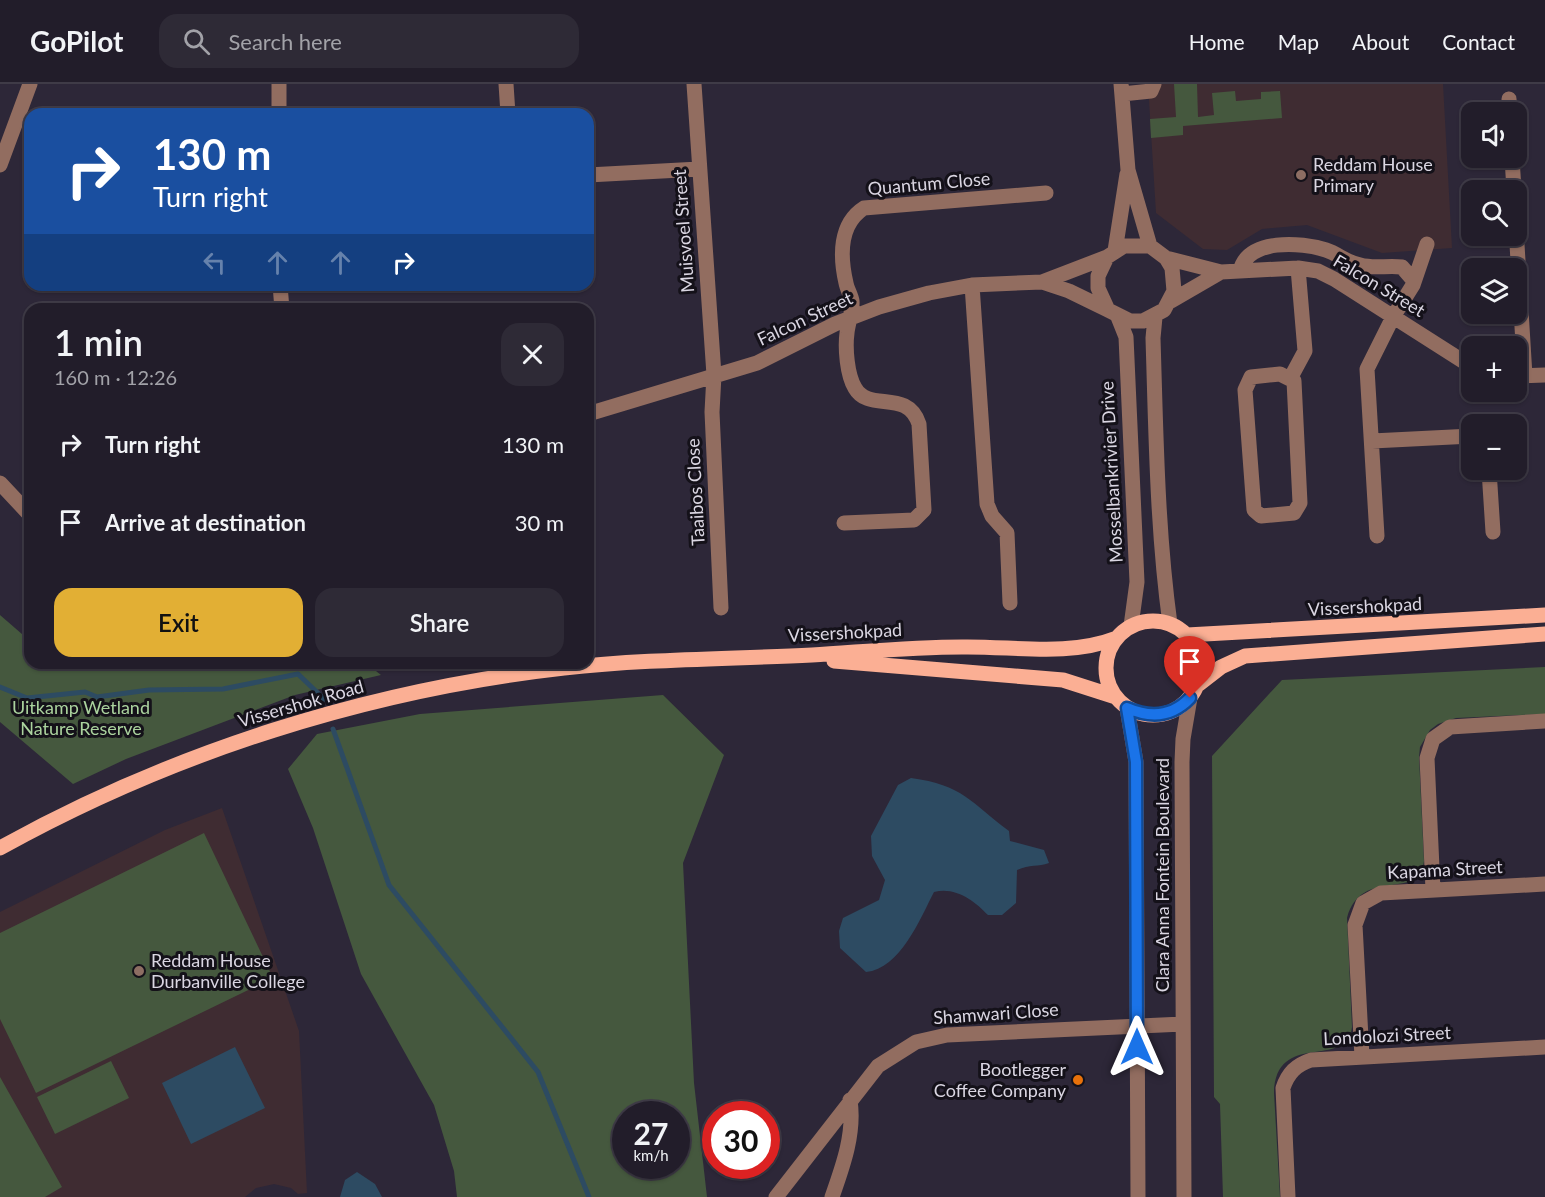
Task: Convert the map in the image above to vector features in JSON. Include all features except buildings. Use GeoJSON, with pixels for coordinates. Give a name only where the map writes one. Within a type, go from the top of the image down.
{"type":"FeatureCollection","features":[{"type":"Feature","properties":{"kind":"main road","name":"Vissershokpad"},"geometry":{"type":"LineString","coordinates":[[1187,635],[1545,615]]}},
{"type":"Feature","properties":{"kind":"main road"},"geometry":{"type":"LineString","coordinates":[[1199,684],[1201,663],[1196,648],[1187,635],[1170,624],[1143,621],[1131,626],[1117,638],[1109,651],[1106,667],[1108,683],[1121,702],[1141,714],[1156,716],[1171,712],[1190,698],[1199,684],[1221,667],[1245,656],[1545,634]]}},
{"type":"Feature","properties":{"kind":"main road","name":"Vissershokpad"},"geometry":{"type":"LineString","coordinates":[[775,657],[961,647],[1069,649],[1097,646],[1117,638]]}},
{"type":"Feature","properties":{"kind":"main road","name":"Vissershokpad"},"geometry":{"type":"LineString","coordinates":[[775,657],[1063,680],[1121,702]]}},
{"type":"Feature","properties":{"kind":"main road","name":"Vissershok Road"},"geometry":{"type":"LineString","coordinates":[[594,666],[775,657]]}},
{"type":"Feature","properties":{"kind":"main road","name":"Vissershok Road"},"geometry":{"type":"LineString","coordinates":[[0,848],[126,786],[191,759],[288,724],[439,688],[556,669]]}},
{"type":"Feature","properties":{"kind":"street"},"geometry":{"type":"LineString","coordinates":[[0,165],[30,84]]}},
{"type":"Feature","properties":{"kind":"street"},"geometry":{"type":"LineString","coordinates":[[279,84],[279,108]]}},
{"type":"Feature","properties":{"kind":"street"},"geometry":{"type":"LineString","coordinates":[[506,84],[508,108]]}},
{"type":"Feature","properties":{"kind":"street","name":"Muisvoel Street"},"geometry":{"type":"LineString","coordinates":[[694,84],[714,375]]}},
{"type":"Feature","properties":{"kind":"street"},"geometry":{"type":"LineString","coordinates":[[1150,246],[1128,170],[1122,89],[1150,91],[1154,84]]}},
{"type":"Feature","properties":{"kind":"street"},"geometry":{"type":"LineString","coordinates":[[594,176],[699,169]]}},
{"type":"Feature","properties":{"kind":"street"},"geometry":{"type":"LineString","coordinates":[[1111,254],[1135,244],[1150,246],[1166,258],[1175,280],[1171,301],[1155,317],[1143,321],[1130,321],[1113,314],[1098,288],[1098,276],[1111,254],[1128,170]]}},
{"type":"Feature","properties":{"kind":"street","name":"Quantum Close"},"geometry":{"type":"LineString","coordinates":[[849,318],[852,300],[845,281],[844,233],[849,221],[857,212],[864,208],[1046,193]]}},
{"type":"Feature","properties":{"kind":"street"},"geometry":{"type":"LineString","coordinates":[[1377,536],[1369,362],[1414,281],[1427,244]]}},
{"type":"Feature","properties":{"kind":"street"},"geometry":{"type":"LineString","coordinates":[[1240,271],[1245,259],[1255,252],[1294,245],[1329,251],[1363,266],[1402,267],[1414,281]]}},
{"type":"Feature","properties":{"kind":"street"},"geometry":{"type":"LineString","coordinates":[[1517,246],[1520,336]]}},
{"type":"Feature","properties":{"kind":"street","name":"Falcon Street"},"geometry":{"type":"LineString","coordinates":[[594,412],[773,357],[849,318],[904,300],[972,285],[1042,282],[1111,254]]}},
{"type":"Feature","properties":{"kind":"street","name":"Falcon Street"},"geometry":{"type":"LineString","coordinates":[[1166,258],[1221,272],[1298,268],[1318,272],[1335,279],[1461,360]]}},
{"type":"Feature","properties":{"kind":"street"},"geometry":{"type":"LineString","coordinates":[[1290,377],[1305,351],[1298,268]]}},
{"type":"Feature","properties":{"kind":"street","name":"Falcon Street"},"geometry":{"type":"LineString","coordinates":[[1171,301],[1221,272]]}},
{"type":"Feature","properties":{"kind":"street","name":"Falcon Street"},"geometry":{"type":"LineString","coordinates":[[1042,282],[1069,291],[1113,314]]}},
{"type":"Feature","properties":{"kind":"street"},"geometry":{"type":"LineString","coordinates":[[972,285],[987,504],[992,516],[1007,533],[1010,603]]}},
{"type":"Feature","properties":{"kind":"street","name":"Mosselbankrivier Drive"},"geometry":{"type":"LineString","coordinates":[[1113,314],[1126,337],[1137,582],[1131,626]]}},
{"type":"Feature","properties":{"kind":"street"},"geometry":{"type":"LineString","coordinates":[[1155,317],[1153,338],[1158,488],[1163,576],[1170,624]]}},
{"type":"Feature","properties":{"kind":"street"},"geometry":{"type":"LineString","coordinates":[[844,523],[914,520],[924,510],[919,424],[916,414],[903,405],[873,400],[856,390],[851,379],[847,337],[849,318]]}},
{"type":"Feature","properties":{"kind":"street"},"geometry":{"type":"LineString","coordinates":[[1280,374],[1290,377],[1294,381],[1300,503],[1294,513],[1261,516],[1254,510],[1245,390],[1251,377],[1280,374]]}},
{"type":"Feature","properties":{"kind":"street","name":"Taaibos Close"},"geometry":{"type":"LineString","coordinates":[[714,375],[712,412],[721,608]]}},
{"type":"Feature","properties":{"kind":"street"},"geometry":{"type":"LineString","coordinates":[[1527,376],[1545,375]]}},
{"type":"Feature","properties":{"kind":"street"},"geometry":{"type":"LineString","coordinates":[[1371,441],[1461,437]]}},
{"type":"Feature","properties":{"kind":"street"},"geometry":{"type":"LineString","coordinates":[[1490,480],[1493,532]]}},
{"type":"Feature","properties":{"kind":"street"},"geometry":{"type":"LineString","coordinates":[[0,483],[24,509]]}},
{"type":"Feature","properties":{"kind":"street","name":"Clara Anna Fontein Boulevard"},"geometry":{"type":"LineString","coordinates":[[1184,1197],[1183,739],[1190,698]]}},
{"type":"Feature","properties":{"kind":"street","name":"Clara Anna Fontein Boulevard"},"geometry":{"type":"LineString","coordinates":[[1121,702],[1136,762],[1138,1197]]}},
{"type":"Feature","properties":{"kind":"street"},"geometry":{"type":"LineString","coordinates":[[1434,890],[1427,758],[1433,739],[1450,727],[1545,721]]}},
{"type":"Feature","properties":{"kind":"street","name":"Kapama Street"},"geometry":{"type":"LineString","coordinates":[[1362,1057],[1355,927],[1359,909],[1368,899],[1381,893],[1545,884]]}},
{"type":"Feature","properties":{"kind":"street","name":"Shamwari Close"},"geometry":{"type":"LineString","coordinates":[[776,1197],[868,1077],[889,1056],[916,1042],[932,1037],[1183,1024]]}},
{"type":"Feature","properties":{"kind":"street","name":"Londolozi Street"},"geometry":{"type":"LineString","coordinates":[[1288,1197],[1283,1096],[1286,1080],[1295,1067],[1311,1060],[1545,1047]]}},
{"type":"Feature","properties":{"kind":"street"},"geometry":{"type":"LineString","coordinates":[[832,1197],[848,1145],[852,1115],[850,1100]]}},
{"type":"Feature","properties":{"kind":"shaded area","name":"Reddam House Primary"},"geometry":{"type":"Polygon","coordinates":[[[1148,84],[1443,84],[1452,248],[1382,253],[1307,225],[1262,229],[1227,250],[1203,249],[1156,213],[1148,84]]]}},
{"type":"Feature","properties":{"kind":"shaded area","name":"Reddam House Durbanville College"},"geometry":{"type":"Polygon","coordinates":[[[222,808],[299,1031],[307,1193],[298,1194],[291,1188],[274,1184],[256,1188],[245,1197],[0,1197],[0,912],[165,830],[222,808]]]}},
{"type":"Feature","properties":{"kind":"green space"},"geometry":{"type":"Polygon","coordinates":[[[1174,84],[1197,84],[1198,117],[1214,115],[1212,93],[1235,91],[1236,101],[1261,99],[1261,92],[1280,91],[1282,118],[1183,126],[1183,135],[1151,138],[1150,119],[1176,117],[1174,84]]]}},
{"type":"Feature","properties":{"kind":"green space","name":"Uitkamp Wetland Nature Reserve"},"geometry":{"type":"Polygon","coordinates":[[[0,615],[24,636],[24,669],[374,669],[381,675],[295,695],[126,759],[73,784],[0,722],[0,615]]]}},
{"type":"Feature","properties":{"kind":"green space"},"geometry":{"type":"Polygon","coordinates":[[[1545,667],[1545,714],[1456,718],[1438,724],[1430,730],[1420,747],[1419,757],[1424,861],[1420,873],[1412,880],[1401,884],[1376,888],[1365,893],[1354,902],[1347,918],[1352,1027],[1347,1040],[1338,1047],[1298,1056],[1286,1062],[1278,1074],[1274,1093],[1280,1197],[1223,1197],[1220,1104],[1214,1097],[1212,756],[1282,680],[1545,667]]]}},
{"type":"Feature","properties":{"kind":"green space"},"geometry":{"type":"Polygon","coordinates":[[[663,695],[724,755],[683,863],[694,1083],[702,1153],[702,1179],[705,1179],[707,1197],[457,1197],[454,1171],[434,1105],[361,974],[313,828],[288,769],[317,734],[420,714],[663,695]]]}},
{"type":"Feature","properties":{"kind":"green space"},"geometry":{"type":"Polygon","coordinates":[[[204,833],[273,978],[36,1093],[0,1019],[0,933],[204,833]]]}},
{"type":"Feature","properties":{"kind":"green space"},"geometry":{"type":"Polygon","coordinates":[[[111,1061],[129,1098],[55,1134],[37,1097],[111,1061]]]}},
{"type":"Feature","properties":{"kind":"green space"},"geometry":{"type":"Polygon","coordinates":[[[0,1077],[62,1187],[45,1197],[0,1197],[0,1077]]]}},
{"type":"Feature","properties":{"kind":"water"},"geometry":{"type":"Polygon","coordinates":[[[911,778],[943,785],[965,796],[1009,831],[1010,841],[1044,850],[1049,863],[1017,870],[1016,903],[1002,915],[988,915],[971,900],[957,893],[934,892],[899,952],[878,969],[866,972],[840,948],[839,931],[843,918],[879,900],[885,880],[872,856],[871,836],[898,785],[911,778]]]}},
{"type":"Feature","properties":{"kind":"water"},"geometry":{"type":"Polygon","coordinates":[[[235,1047],[265,1108],[191,1144],[162,1083],[235,1047]]]}},
{"type":"Feature","properties":{"kind":"water"},"geometry":{"type":"Polygon","coordinates":[[[357,1172],[375,1184],[382,1197],[340,1197],[345,1180],[357,1172]]]}},
{"type":"Feature","properties":{"kind":"waterway"},"geometry":{"type":"LineString","coordinates":[[0,687],[27,698],[85,692],[97,697],[149,690],[223,689],[298,674],[324,699]]}},
{"type":"Feature","properties":{"kind":"waterway"},"geometry":{"type":"LineString","coordinates":[[333,729],[389,885],[538,1072],[589,1197]]}},
{"type":"Feature","properties":{"kind":"place","name":"Reddam House Primary"},"geometry":{"type":"Point","coordinates":[1301,175]}},
{"type":"Feature","properties":{"kind":"place","name":"Reddam House Durbanville College"},"geometry":{"type":"Point","coordinates":[139,971]}},
{"type":"Feature","properties":{"kind":"place","name":"Bootlegger Coffee Company"},"geometry":{"type":"Point","coordinates":[1078,1080]}},
{"type":"Feature","properties":{"kind":"route"},"geometry":{"type":"LineString","coordinates":[[1137,1047],[1136,762],[1127,708],[1141,714],[1156,716],[1171,712],[1190,698]]}}]}
